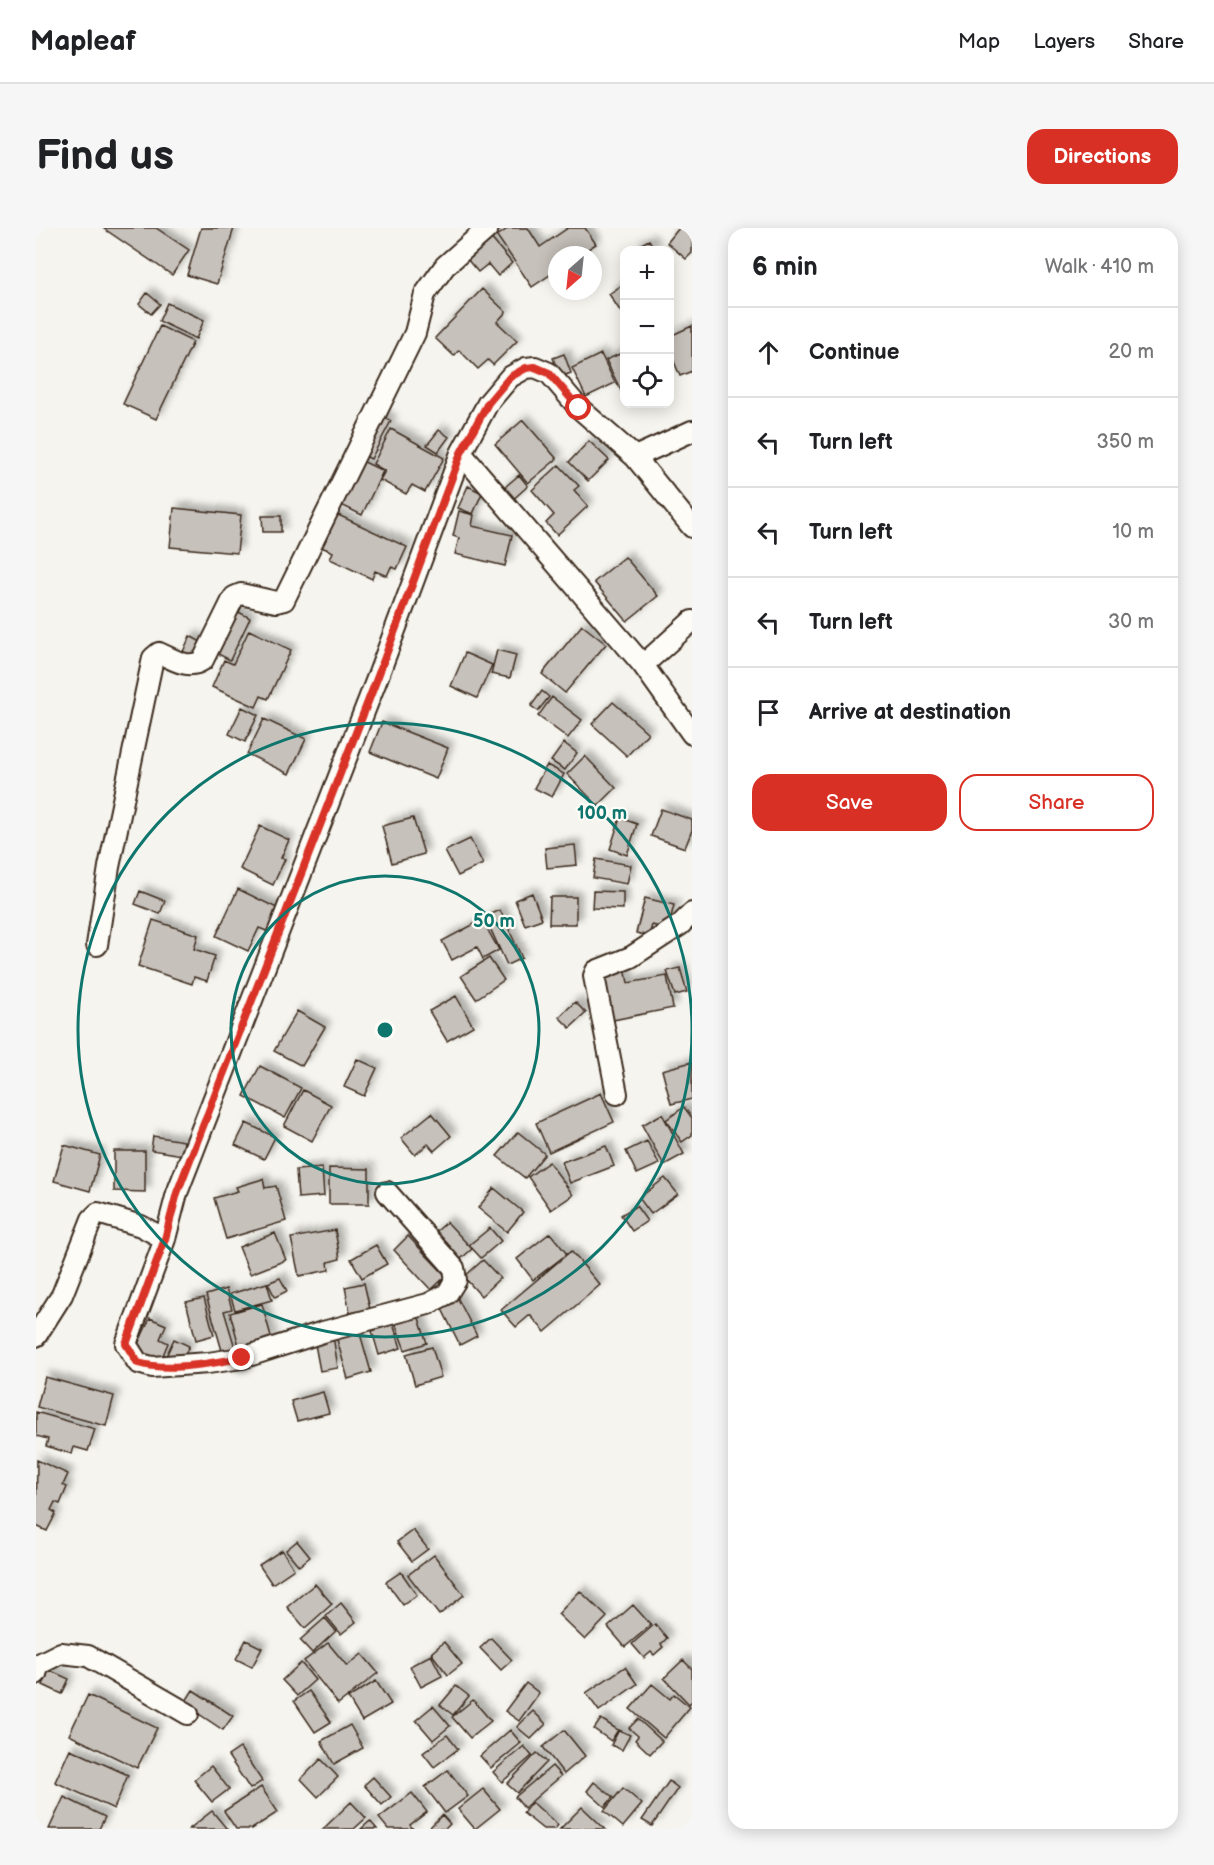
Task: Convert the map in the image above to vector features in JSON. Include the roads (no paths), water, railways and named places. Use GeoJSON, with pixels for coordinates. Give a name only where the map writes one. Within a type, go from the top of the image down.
{"type":"FeatureCollection","features":[{"type":"Feature","properties":{"kind":"street"},"geometry":{"type":"LineString","coordinates":[[96,945],[109,867],[153,658],[159,653],[184,664],[195,665],[203,660],[234,597],[249,594],[276,602],[284,600],[415,333],[425,294],[445,266],[488,228]]}},
{"type":"Feature","properties":{"kind":"street"},"geometry":{"type":"LineString","coordinates":[[387,1192],[454,1268],[456,1280],[447,1294],[428,1304],[323,1332],[242,1358],[152,1367],[138,1363],[128,1349],[126,1344],[165,1239],[177,1193],[378,676],[461,453],[488,403],[510,377],[526,368],[535,367],[549,373],[579,408],[635,458],[692,527]]}},
{"type":"Feature","properties":{"kind":"street"},"geometry":{"type":"LineString","coordinates":[[635,458],[692,431]]}},
{"type":"Feature","properties":{"kind":"street"},"geometry":{"type":"LineString","coordinates":[[461,453],[643,665],[692,734]]}},
{"type":"Feature","properties":{"kind":"street"},"geometry":{"type":"LineString","coordinates":[[643,665],[692,621]]}},
{"type":"Feature","properties":{"kind":"street"},"geometry":{"type":"LineString","coordinates":[[617,1094],[594,976],[596,971],[631,957],[680,926],[692,913]]}},
{"type":"Feature","properties":{"kind":"street"},"geometry":{"type":"LineString","coordinates":[[36,1336],[62,1295],[92,1219],[98,1213],[141,1226],[165,1239]]}},
{"type":"Feature","properties":{"kind":"street"},"geometry":{"type":"LineString","coordinates":[[36,1674],[39,1664],[61,1653],[88,1656],[188,1714]]}}]}
